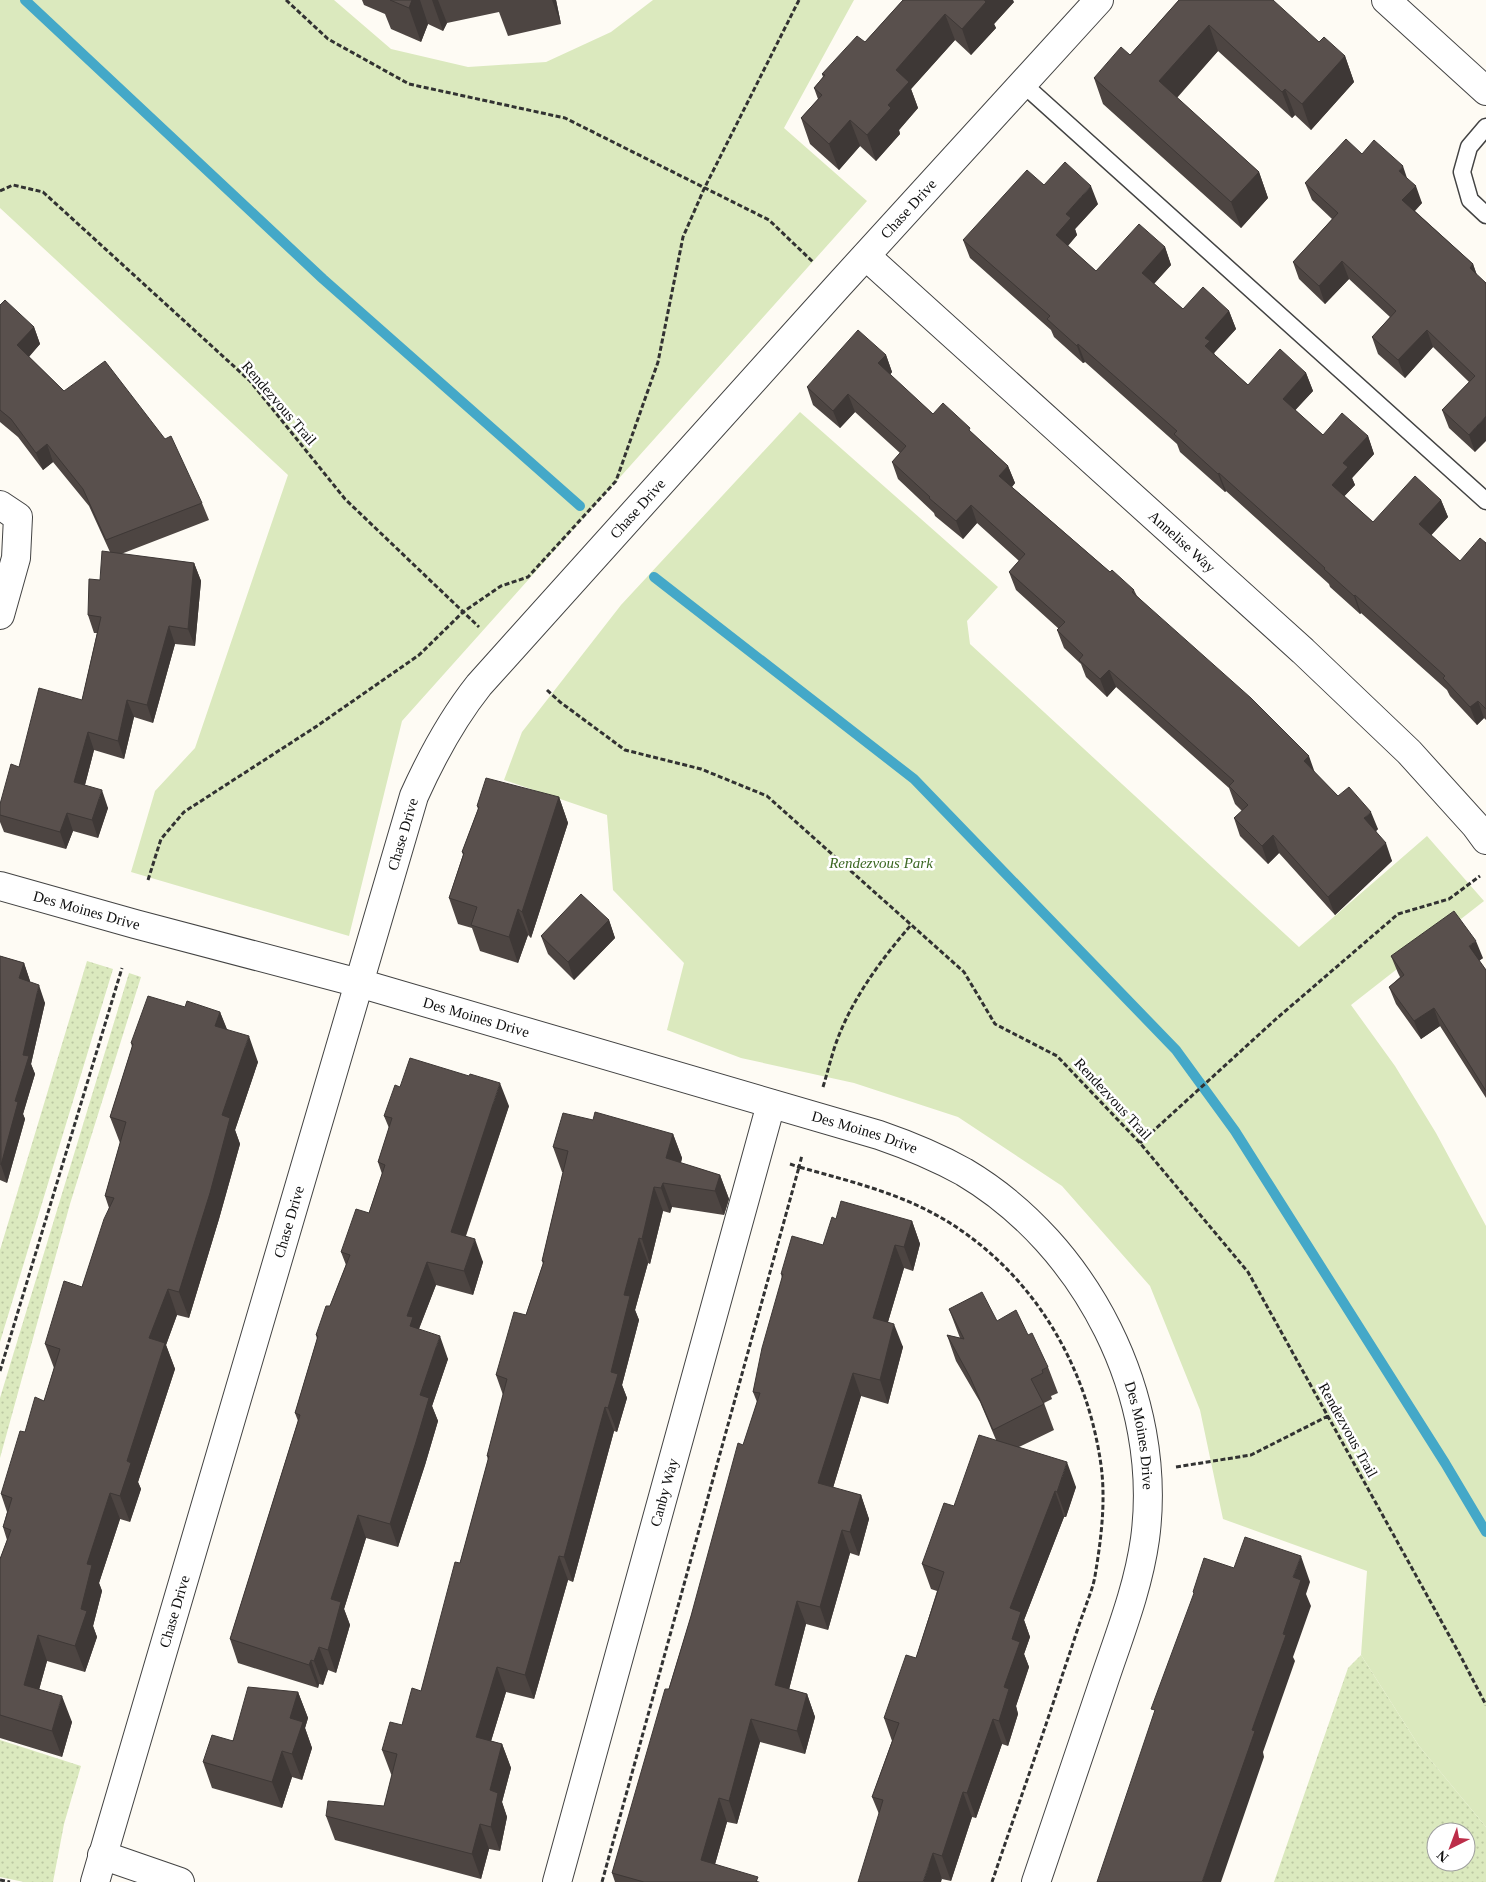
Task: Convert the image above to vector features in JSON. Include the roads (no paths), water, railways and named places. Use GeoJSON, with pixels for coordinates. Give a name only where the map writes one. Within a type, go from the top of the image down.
{"type":"FeatureCollection","features":[{"type":"Feature","properties":{"kind":"street","name":"Chase Drive"},"geometry":{"type":"LineString","coordinates":[[94,1882],[414,796],[433,755],[479,684],[1099,0]]}},
{"type":"Feature","properties":{"kind":"street"},"geometry":{"type":"LineString","coordinates":[[1386,0],[1486,91]]}},
{"type":"Feature","properties":{"kind":"street","name":"Annelise Way"},"geometry":{"type":"LineString","coordinates":[[866,256],[1303,651],[1409,752],[1482,827]]}},
{"type":"Feature","properties":{"kind":"street"},"geometry":{"type":"LineString","coordinates":[[0,615],[16,558],[9,511]]}},
{"type":"Feature","properties":{"kind":"street","name":"Des Moines Drive"},"geometry":{"type":"LineString","coordinates":[[0,886],[359,983],[895,1141],[956,1168],[1012,1207],[1047,1241],[1090,1294],[1109,1329],[1128,1377],[1142,1434],[1148,1492],[1145,1538],[1135,1590],[1036,1882]]}},
{"type":"Feature","properties":{"kind":"street","name":"Canby Way"},"geometry":{"type":"LineString","coordinates":[[558,1882],[771,1104]]}},
{"type":"Feature","properties":{"kind":"street"},"geometry":{"type":"LineString","coordinates":[[102,1855],[180,1882]]}},
{"type":"Feature","properties":{"kind":"lane"},"geometry":{"type":"LineString","coordinates":[[1022,83],[1486,501]]}},
{"type":"Feature","properties":{"kind":"lane"},"geometry":{"type":"LineString","coordinates":[[1486,127],[1469,146],[1462,172],[1470,200],[1486,215]]}},
{"type":"Feature","properties":{"kind":"waterway"},"geometry":{"type":"LineString","coordinates":[[25,0],[323,279],[580,506]]}},
{"type":"Feature","properties":{"kind":"waterway"},"geometry":{"type":"LineString","coordinates":[[654,577],[914,779],[1176,1050],[1235,1131],[1445,1463],[1486,1532]]}},
{"type":"Feature","properties":{"kind":"park label","name":"Rendezvous Park"},"geometry":{"type":"Point","coordinates":[881,863]}}]}
